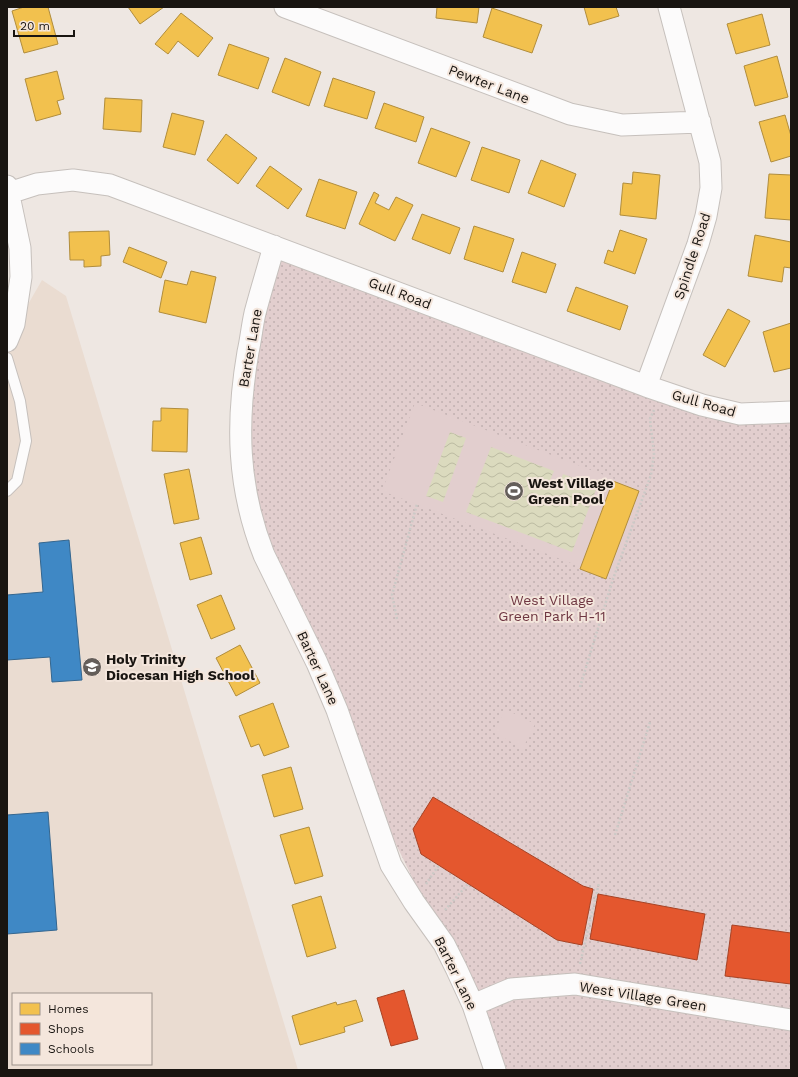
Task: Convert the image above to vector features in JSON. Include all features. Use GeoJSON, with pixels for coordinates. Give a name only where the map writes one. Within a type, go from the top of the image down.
{"type":"FeatureCollection","features":[{"type":"Feature","properties":{"kind":"street","name":"Pewter Lane"},"geometry":{"type":"LineString","coordinates":[[285,7],[570,114],[622,125],[700,122]]}},
{"type":"Feature","properties":{"kind":"street","name":"Spindle Road"},"geometry":{"type":"LineString","coordinates":[[654,388],[706,216],[711,188],[710,162],[669,7]]}},
{"type":"Feature","properties":{"kind":"street","name":"Gull Road"},"geometry":{"type":"LineString","coordinates":[[8,189],[73,180],[110,185],[702,405],[740,414],[791,412]]}},
{"type":"Feature","properties":{"kind":"street"},"geometry":{"type":"LineString","coordinates":[[7,341],[14,324],[21,277],[20,248],[8,189]]}},
{"type":"Feature","properties":{"kind":"street","name":"Barter Lane"},"geometry":{"type":"LineString","coordinates":[[274,246],[255,314],[243,383],[240,442],[246,500],[264,554],[317,663],[337,710],[391,865],[414,902],[444,944],[473,1006],[496,1070]]}},
{"type":"Feature","properties":{"kind":"street","name":"West Village Green"},"geometry":{"type":"LineString","coordinates":[[473,1006],[511,989],[575,984],[791,1020]]}},
{"type":"Feature","properties":{"kind":"lane"},"geometry":{"type":"LineString","coordinates":[[7,358],[20,401],[26,441],[17,481],[7,491]]}},
{"type":"Feature","properties":{"kind":"path"},"geometry":{"type":"LineString","coordinates":[[580,687],[613,579],[651,475],[654,454],[650,419],[654,388]]}},
{"type":"Feature","properties":{"kind":"path"},"geometry":{"type":"LineString","coordinates":[[397,620],[392,595],[417,504]]}},
{"type":"Feature","properties":{"kind":"path"},"geometry":{"type":"LineString","coordinates":[[615,835],[650,722]]}},
{"type":"Feature","properties":{"kind":"path"},"geometry":{"type":"LineString","coordinates":[[575,984],[599,883]]}},
{"type":"Feature","properties":{"kind":"path"},"geometry":{"type":"LineString","coordinates":[[431,925],[468,884]]}},
{"type":"Feature","properties":{"kind":"shaded area","name":"Holy Trinity Diocesan High School"},"geometry":{"type":"Polygon","coordinates":[[[42,280],[66,296],[298,1070],[7,1070],[7,341],[42,280]]]}},
{"type":"Feature","properties":{"kind":"green space","name":"West Village Green Park H-11"},"geometry":{"type":"Polygon","coordinates":[[[274,251],[722,417],[791,417],[791,1070],[506,1070],[354,758],[258,540],[244,386],[274,251]]]}},
{"type":"Feature","properties":{"kind":"green space","name":"West Village Green Pool"},"geometry":{"type":"Polygon","coordinates":[[[415,403],[646,491],[613,579],[382,491],[415,403]]]}},
{"type":"Feature","properties":{"kind":"green space"},"geometry":{"type":"Polygon","coordinates":[[[505,709],[535,724],[523,748],[494,733],[505,709]]]}},
{"type":"Feature","properties":{"kind":"water"},"geometry":{"type":"Polygon","coordinates":[[[450,432],[466,438],[443,502],[426,496],[450,432]]]}},
{"type":"Feature","properties":{"kind":"water"},"geometry":{"type":"Polygon","coordinates":[[[491,447],[554,471],[549,483],[558,487],[563,474],[597,487],[572,552],[466,512],[491,447]]]}},
{"type":"Feature","properties":{"kind":"building: Homes"},"geometry":{"type":"Polygon","coordinates":[[[24,7],[48,7],[58,44],[24,53],[12,11],[24,7]]]}},
{"type":"Feature","properties":{"kind":"building: Homes"},"geometry":{"type":"Polygon","coordinates":[[[128,7],[164,7],[140,24],[128,7]]]}},
{"type":"Feature","properties":{"kind":"building: Homes"},"geometry":{"type":"Polygon","coordinates":[[[437,7],[479,7],[477,23],[436,18],[437,7]]]}},
{"type":"Feature","properties":{"kind":"building: Homes"},"geometry":{"type":"Polygon","coordinates":[[[584,7],[616,7],[619,16],[589,25],[584,7]]]}},
{"type":"Feature","properties":{"kind":"building: Homes"},"geometry":{"type":"Polygon","coordinates":[[[492,8],[542,25],[532,53],[483,37],[492,8]]]}},
{"type":"Feature","properties":{"kind":"building: Homes"},"geometry":{"type":"Polygon","coordinates":[[[181,13],[213,38],[198,57],[178,41],[168,54],[155,44],[181,13]]]}},
{"type":"Feature","properties":{"kind":"building: Homes"},"geometry":{"type":"Polygon","coordinates":[[[762,14],[770,45],[736,54],[727,24],[762,14]]]}},
{"type":"Feature","properties":{"kind":"building: Homes"},"geometry":{"type":"Polygon","coordinates":[[[229,44],[269,58],[258,89],[218,75],[229,44]]]}},
{"type":"Feature","properties":{"kind":"building: Homes"},"geometry":{"type":"Polygon","coordinates":[[[777,56],[788,97],[755,106],[744,66],[777,56]]]}},
{"type":"Feature","properties":{"kind":"building: Homes"},"geometry":{"type":"Polygon","coordinates":[[[285,58],[321,72],[309,106],[272,92],[285,58]]]}},
{"type":"Feature","properties":{"kind":"building: Homes"},"geometry":{"type":"Polygon","coordinates":[[[57,71],[64,99],[57,101],[61,114],[36,121],[25,79],[57,71]]]}},
{"type":"Feature","properties":{"kind":"building: Homes"},"geometry":{"type":"Polygon","coordinates":[[[333,78],[375,92],[367,119],[324,106],[333,78]]]}},
{"type":"Feature","properties":{"kind":"building: Homes"},"geometry":{"type":"Polygon","coordinates":[[[105,98],[142,100],[141,132],[103,129],[105,98]]]}},
{"type":"Feature","properties":{"kind":"building: Homes"},"geometry":{"type":"Polygon","coordinates":[[[384,103],[424,117],[416,142],[375,128],[384,103]]]}},
{"type":"Feature","properties":{"kind":"building: Homes"},"geometry":{"type":"Polygon","coordinates":[[[172,113],[204,121],[195,155],[163,147],[172,113]]]}},
{"type":"Feature","properties":{"kind":"building: Homes"},"geometry":{"type":"Polygon","coordinates":[[[785,115],[791,136],[791,156],[771,162],[759,122],[785,115]]]}},
{"type":"Feature","properties":{"kind":"building: Homes"},"geometry":{"type":"Polygon","coordinates":[[[431,128],[470,142],[456,177],[418,163],[431,128]]]}},
{"type":"Feature","properties":{"kind":"building: Homes"},"geometry":{"type":"Polygon","coordinates":[[[226,134],[257,158],[238,184],[207,160],[226,134]]]}},
{"type":"Feature","properties":{"kind":"building: Homes"},"geometry":{"type":"Polygon","coordinates":[[[482,147],[520,160],[509,193],[471,180],[482,147]]]}},
{"type":"Feature","properties":{"kind":"building: Homes"},"geometry":{"type":"Polygon","coordinates":[[[541,160],[576,174],[564,207],[528,193],[541,160]]]}},
{"type":"Feature","properties":{"kind":"building: Homes"},"geometry":{"type":"Polygon","coordinates":[[[270,166],[302,189],[288,209],[256,186],[270,166]]]}},
{"type":"Feature","properties":{"kind":"building: Homes"},"geometry":{"type":"Polygon","coordinates":[[[633,172],[660,175],[656,219],[620,215],[623,183],[632,184],[633,172]]]}},
{"type":"Feature","properties":{"kind":"building: Homes"},"geometry":{"type":"Polygon","coordinates":[[[769,174],[791,175],[791,220],[765,218],[769,174]]]}},
{"type":"Feature","properties":{"kind":"building: Homes"},"geometry":{"type":"Polygon","coordinates":[[[319,179],[357,192],[345,229],[306,216],[319,179]]]}},
{"type":"Feature","properties":{"kind":"building: Homes"},"geometry":{"type":"Polygon","coordinates":[[[374,192],[379,195],[375,203],[389,210],[396,197],[413,205],[395,241],[359,224],[374,192]]]}},
{"type":"Feature","properties":{"kind":"building: Homes"},"geometry":{"type":"Polygon","coordinates":[[[422,214],[460,228],[450,254],[412,239],[422,214]]]}},
{"type":"Feature","properties":{"kind":"building: Homes"},"geometry":{"type":"Polygon","coordinates":[[[474,226],[514,239],[503,272],[464,259],[474,226]]]}},
{"type":"Feature","properties":{"kind":"building: Homes"},"geometry":{"type":"Polygon","coordinates":[[[620,230],[647,239],[635,274],[604,263],[608,250],[613,252],[620,230]]]}},
{"type":"Feature","properties":{"kind":"building: Homes"},"geometry":{"type":"Polygon","coordinates":[[[109,231],[110,255],[101,256],[101,266],[84,267],[84,260],[70,260],[69,232],[109,231]]]}},
{"type":"Feature","properties":{"kind":"building: Homes"},"geometry":{"type":"Polygon","coordinates":[[[755,235],[791,242],[791,268],[784,267],[782,282],[748,276],[755,235]]]}},
{"type":"Feature","properties":{"kind":"building: Homes"},"geometry":{"type":"Polygon","coordinates":[[[129,247],[167,262],[161,278],[123,262],[129,247]]]}},
{"type":"Feature","properties":{"kind":"building: Homes"},"geometry":{"type":"Polygon","coordinates":[[[522,252],[556,264],[546,293],[512,282],[522,252]]]}},
{"type":"Feature","properties":{"kind":"building: Homes"},"geometry":{"type":"Polygon","coordinates":[[[191,271],[216,277],[206,323],[159,312],[165,280],[187,285],[191,271]]]}},
{"type":"Feature","properties":{"kind":"building: Homes"},"geometry":{"type":"Polygon","coordinates":[[[576,287],[628,306],[620,330],[567,311],[576,287]]]}},
{"type":"Feature","properties":{"kind":"building: Homes"},"geometry":{"type":"Polygon","coordinates":[[[728,309],[750,321],[725,367],[703,355],[728,309]]]}},
{"type":"Feature","properties":{"kind":"building: Homes"},"geometry":{"type":"Polygon","coordinates":[[[791,323],[791,368],[774,372],[763,332],[791,323]]]}},
{"type":"Feature","properties":{"kind":"building: Homes"},"geometry":{"type":"Polygon","coordinates":[[[161,408],[188,409],[187,452],[152,451],[153,421],[161,421],[161,408]]]}},
{"type":"Feature","properties":{"kind":"building: Homes"},"geometry":{"type":"Polygon","coordinates":[[[189,469],[199,519],[174,524],[164,474],[189,469]]]}},
{"type":"Feature","properties":{"kind":"building: Homes"},"geometry":{"type":"Polygon","coordinates":[[[613,481],[639,491],[606,579],[580,569],[613,481]]]}},
{"type":"Feature","properties":{"kind":"building: Homes"},"geometry":{"type":"Polygon","coordinates":[[[201,537],[212,574],[190,580],[180,543],[201,537]]]}},
{"type":"Feature","properties":{"kind":"building: Homes"},"geometry":{"type":"Polygon","coordinates":[[[221,595],[235,629],[211,639],[197,605],[221,595]]]}},
{"type":"Feature","properties":{"kind":"building: Homes"},"geometry":{"type":"Polygon","coordinates":[[[240,645],[260,683],[236,696],[216,658],[240,645]]]}},
{"type":"Feature","properties":{"kind":"building: Homes"},"geometry":{"type":"Polygon","coordinates":[[[273,703],[289,747],[264,756],[259,744],[251,747],[239,716],[273,703]]]}},
{"type":"Feature","properties":{"kind":"building: Homes"},"geometry":{"type":"Polygon","coordinates":[[[291,767],[303,809],[274,817],[262,775],[291,767]]]}},
{"type":"Feature","properties":{"kind":"building: Homes"},"geometry":{"type":"Polygon","coordinates":[[[309,827],[323,876],[295,884],[280,835],[309,827]]]}},
{"type":"Feature","properties":{"kind":"building: Homes"},"geometry":{"type":"Polygon","coordinates":[[[321,896],[336,948],[307,957],[292,905],[321,896]]]}},
{"type":"Feature","properties":{"kind":"building: Homes"},"geometry":{"type":"Polygon","coordinates":[[[356,1000],[363,1021],[344,1027],[345,1032],[300,1045],[292,1016],[336,1002],[337,1005],[356,1000]]]}},
{"type":"Feature","properties":{"kind":"building: Shops"},"geometry":{"type":"Polygon","coordinates":[[[433,797],[583,886],[593,889],[582,945],[557,940],[421,854],[413,829],[433,797]]]}},
{"type":"Feature","properties":{"kind":"building: Shops"},"geometry":{"type":"Polygon","coordinates":[[[598,894],[705,914],[697,960],[590,939],[598,894]]]}},
{"type":"Feature","properties":{"kind":"building: Shops"},"geometry":{"type":"Polygon","coordinates":[[[732,925],[791,933],[791,984],[725,976],[732,925]]]}},
{"type":"Feature","properties":{"kind":"building: Shops"},"geometry":{"type":"Polygon","coordinates":[[[404,990],[418,1039],[391,1046],[377,998],[404,990]]]}},
{"type":"Feature","properties":{"kind":"building: Schools"},"geometry":{"type":"Polygon","coordinates":[[[69,540],[82,680],[52,682],[50,657],[7,660],[7,595],[43,592],[39,543],[69,540]]]}},
{"type":"Feature","properties":{"kind":"building: Schools"},"geometry":{"type":"Polygon","coordinates":[[[48,812],[57,930],[7,934],[7,815],[48,812]]]}},
{"type":"Feature","properties":{"kind":"place","name":"West Village Green Pool"},"geometry":{"type":"Point","coordinates":[514,491]}},
{"type":"Feature","properties":{"kind":"place","name":"Holy Trinity Diocesan High School"},"geometry":{"type":"Point","coordinates":[92,667]}}]}
